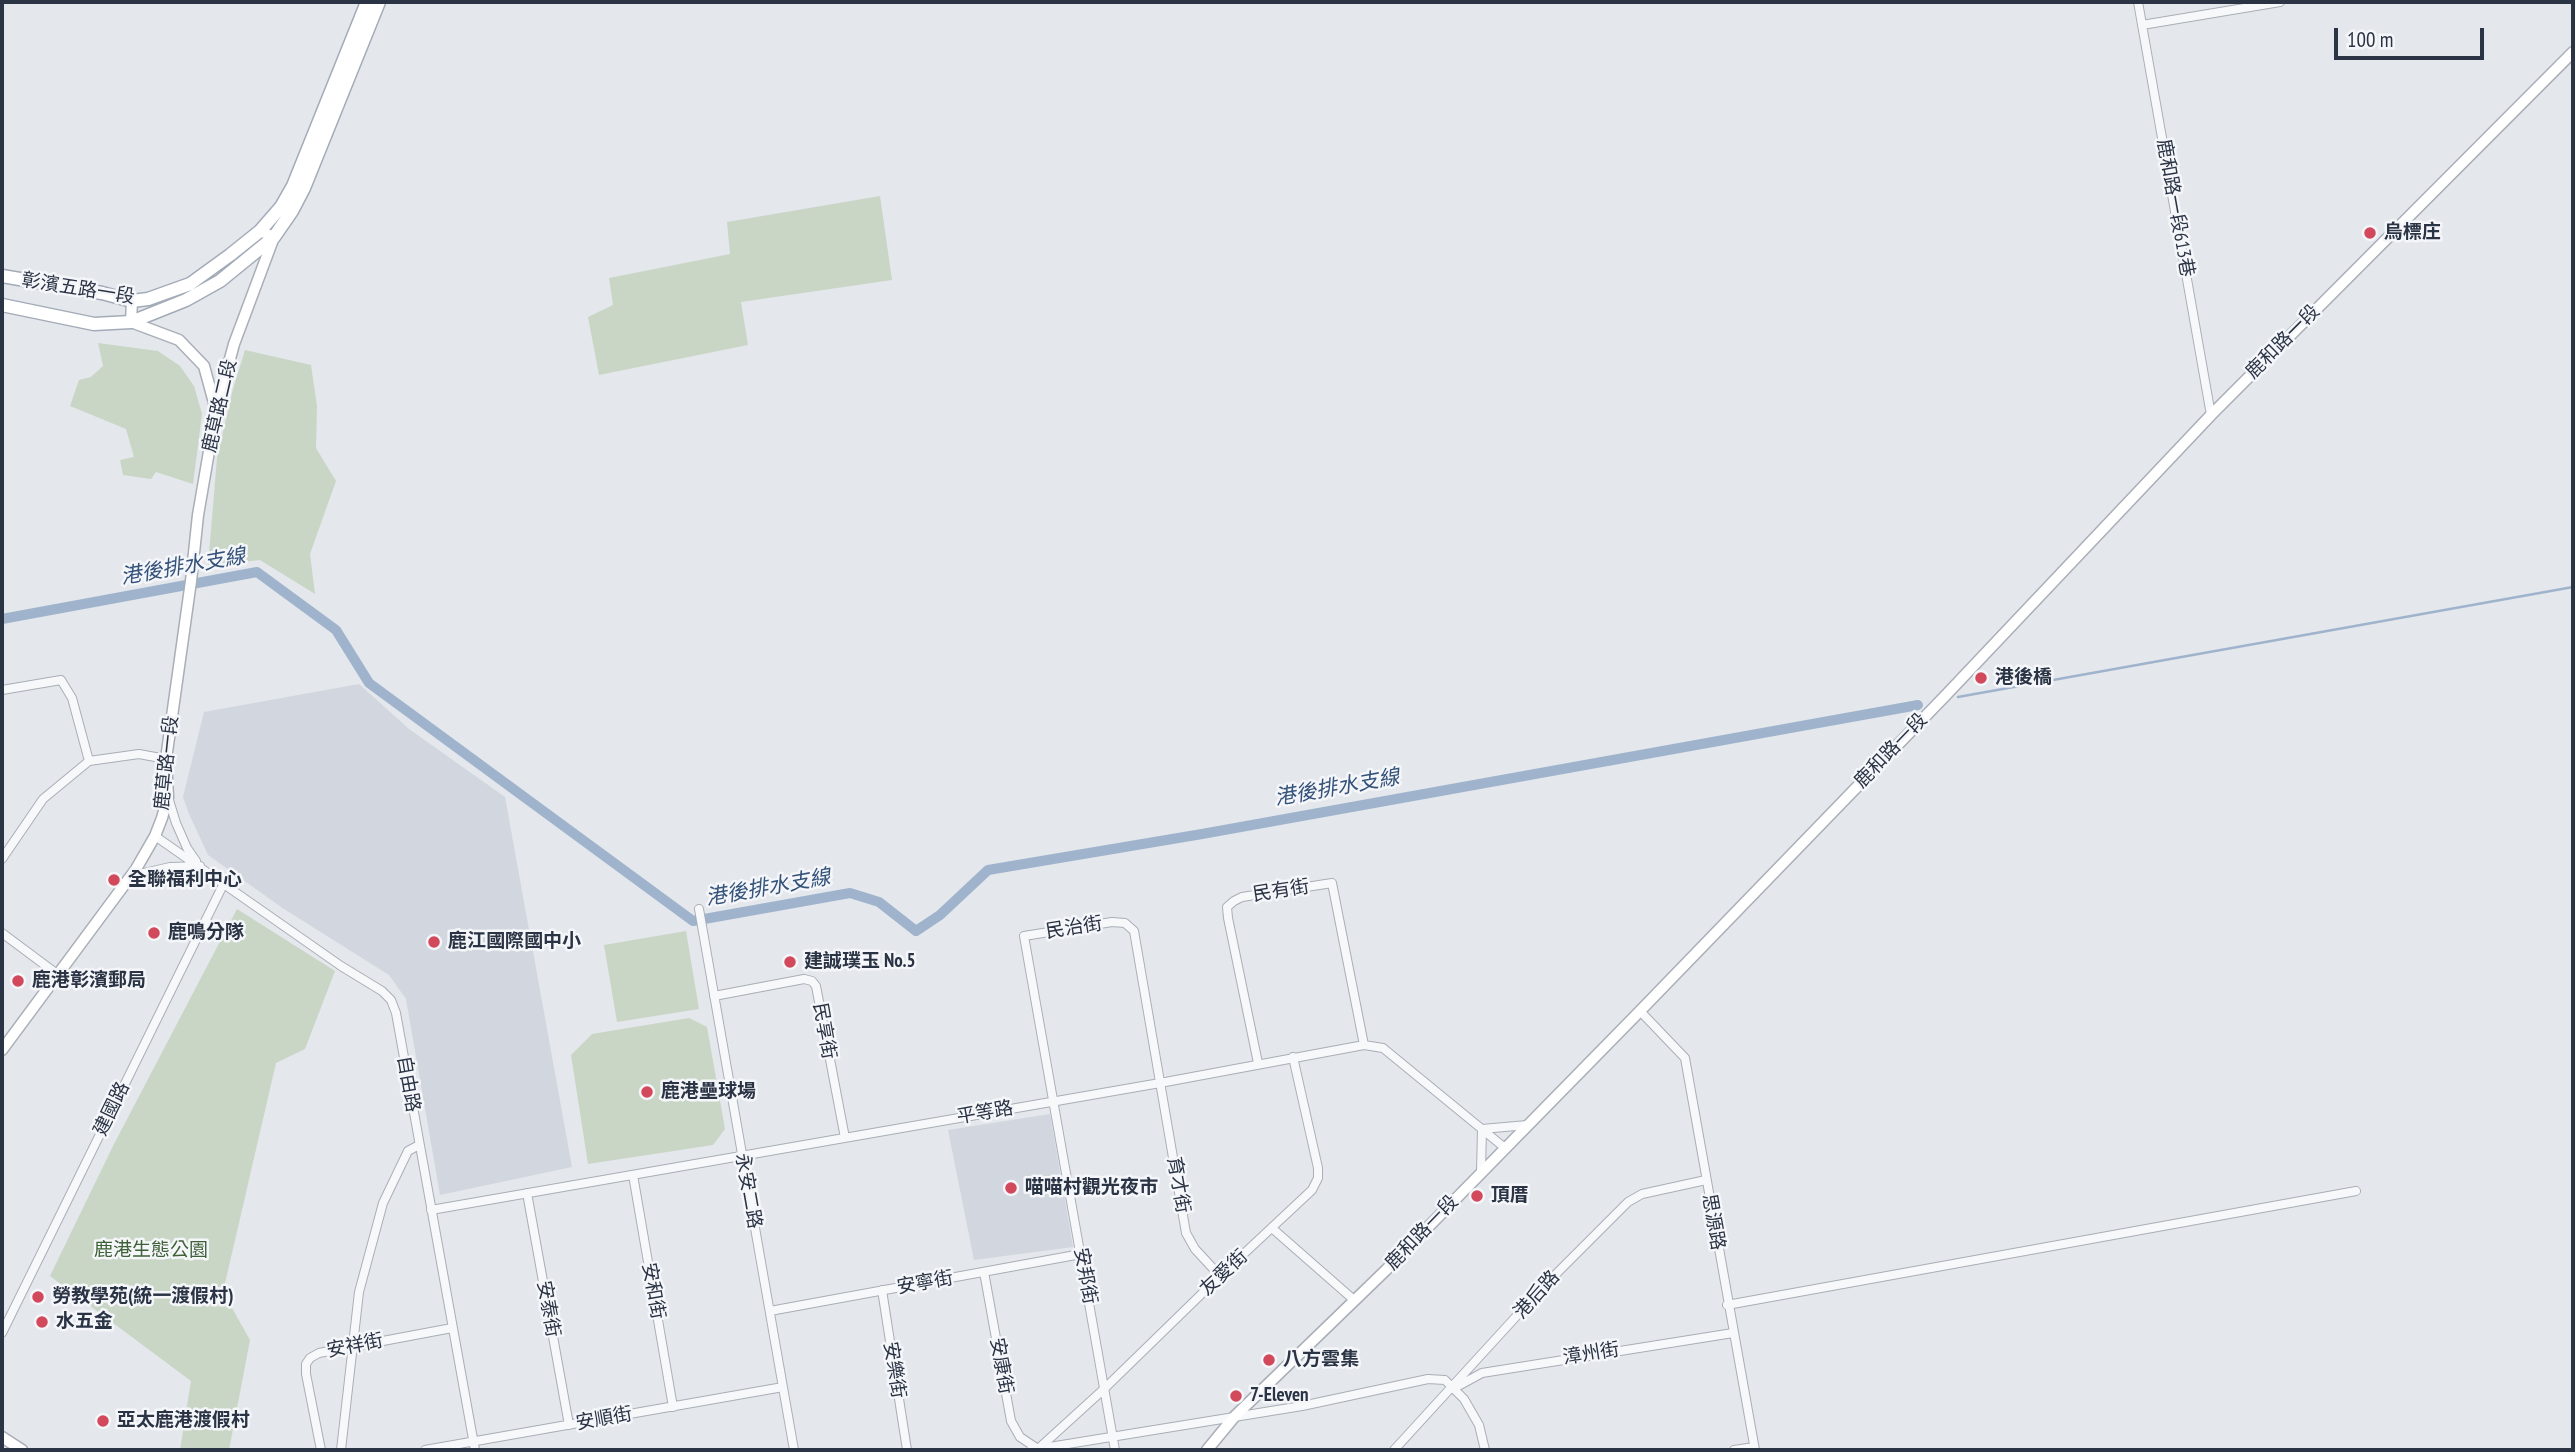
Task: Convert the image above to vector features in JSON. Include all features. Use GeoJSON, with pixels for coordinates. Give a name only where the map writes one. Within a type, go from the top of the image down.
{"type":"FeatureCollection","features":[{"type":"Feature","properties":{"kind":"main road"},"geometry":{"type":"LineString","coordinates":[[274,237],[260,231],[281,207],[293,186],[367,2]]}},
{"type":"Feature","properties":{"kind":"main road","name":"鹿草路二段"},"geometry":{"type":"LineString","coordinates":[[189,594],[198,515],[216,411],[234,344],[274,237],[304,188],[379,2]]}},
{"type":"Feature","properties":{"kind":"main road","name":"鹿和路一段"},"geometry":{"type":"LineString","coordinates":[[1207,1450],[1235,1416],[1354,1300],[1640,1011],[1946,695],[2211,415],[2573,51]]}},
{"type":"Feature","properties":{"kind":"main road","name":"彰濱五路一段"},"geometry":{"type":"LineString","coordinates":[[2,276],[102,293],[132,301],[148,299],[190,284],[260,231]]}},
{"type":"Feature","properties":{"kind":"main road","name":"彰濱五路一段"},"geometry":{"type":"LineString","coordinates":[[2,305],[94,324],[131,322],[186,300],[220,281],[274,237]]}},
{"type":"Feature","properties":{"kind":"main road"},"geometry":{"type":"LineString","coordinates":[[132,301],[131,322],[179,340],[204,366],[216,411]]}},
{"type":"Feature","properties":{"kind":"main road","name":"鹿草路一段"},"geometry":{"type":"LineString","coordinates":[[2,1050],[131,876],[155,836],[167,797],[166,759],[189,594]]}},
{"type":"Feature","properties":{"kind":"main road"},"geometry":{"type":"LineString","coordinates":[[2,1437],[22,1450]]}},
{"type":"Feature","properties":{"kind":"street","name":"鹿和路一段613巷"},"geometry":{"type":"LineString","coordinates":[[2138,2],[2211,415]]}},
{"type":"Feature","properties":{"kind":"street"},"geometry":{"type":"LineString","coordinates":[[2142,25],[2280,2]]}},
{"type":"Feature","properties":{"kind":"street"},"geometry":{"type":"LineString","coordinates":[[2,690],[61,680],[72,698],[89,761]]}},
{"type":"Feature","properties":{"kind":"street"},"geometry":{"type":"LineString","coordinates":[[2,859],[43,799],[89,761],[139,754],[166,759]]}},
{"type":"Feature","properties":{"kind":"street"},"geometry":{"type":"LineString","coordinates":[[167,797],[187,848],[200,866]]}},
{"type":"Feature","properties":{"kind":"street","name":"自由路"},"geometry":{"type":"LineString","coordinates":[[155,836],[223,885],[382,991],[391,1000],[396,1013],[474,1446]]}},
{"type":"Feature","properties":{"kind":"street"},"geometry":{"type":"LineString","coordinates":[[131,876],[170,867],[200,866]]}},
{"type":"Feature","properties":{"kind":"street","name":"民有街"},"geometry":{"type":"LineString","coordinates":[[1258,1063],[1228,918],[1227,907],[1242,897],[1332,883],[1364,1045]]}},
{"type":"Feature","properties":{"kind":"street","name":"建國路"},"geometry":{"type":"LineString","coordinates":[[2,1333],[223,885]]}},
{"type":"Feature","properties":{"kind":"street","name":"永安二路"},"geometry":{"type":"LineString","coordinates":[[699,909],[794,1450]]}},
{"type":"Feature","properties":{"kind":"street","name":"民治街"},"geometry":{"type":"LineString","coordinates":[[1055,1101],[1024,936],[1112,922],[1125,923],[1130,927],[1138,943],[1160,1083]]}},
{"type":"Feature","properties":{"kind":"street"},"geometry":{"type":"LineString","coordinates":[[2,933],[57,974]]}},
{"type":"Feature","properties":{"kind":"street","name":"民享街"},"geometry":{"type":"LineString","coordinates":[[714,996],[804,979],[812,981],[816,986],[845,1138]]}},
{"type":"Feature","properties":{"kind":"street","name":"思源路"},"geometry":{"type":"LineString","coordinates":[[1640,1011],[1685,1058],[1727,1306],[1755,1449]]}},
{"type":"Feature","properties":{"kind":"street"},"geometry":{"type":"LineString","coordinates":[[1364,1045],[1383,1048],[1505,1148]]}},
{"type":"Feature","properties":{"kind":"street","name":"平等路"},"geometry":{"type":"LineString","coordinates":[[431,1210],[1364,1045]]}},
{"type":"Feature","properties":{"kind":"street","name":"友愛街"},"geometry":{"type":"LineString","coordinates":[[1035,1450],[1104,1390],[1312,1190],[1318,1178],[1318,1168],[1293,1057]]}},
{"type":"Feature","properties":{"kind":"street","name":"育才街"},"geometry":{"type":"LineString","coordinates":[[1160,1083],[1186,1233],[1195,1249],[1220,1276]]}},
{"type":"Feature","properties":{"kind":"street","name":"安邦街"},"geometry":{"type":"LineString","coordinates":[[1055,1101],[1115,1450]]}},
{"type":"Feature","properties":{"kind":"street"},"geometry":{"type":"LineString","coordinates":[[1482,1129],[1527,1125]]}},
{"type":"Feature","properties":{"kind":"street"},"geometry":{"type":"LineString","coordinates":[[1481,1171],[1482,1129]]}},
{"type":"Feature","properties":{"kind":"street"},"geometry":{"type":"LineString","coordinates":[[341,1450],[355,1346],[359,1292],[383,1203],[408,1151],[419,1145]]}},
{"type":"Feature","properties":{"kind":"street","name":"安和街"},"geometry":{"type":"LineString","coordinates":[[633,1175],[673,1407]]}},
{"type":"Feature","properties":{"kind":"street","name":"港后路"},"geometry":{"type":"LineString","coordinates":[[1394,1450],[1544,1286],[1628,1202],[1642,1194],[1706,1180]]}},
{"type":"Feature","properties":{"kind":"street"},"geometry":{"type":"LineString","coordinates":[[1727,1306],[2356,1191]]}},
{"type":"Feature","properties":{"kind":"street","name":"安泰街"},"geometry":{"type":"LineString","coordinates":[[527,1193],[569,1425]]}},
{"type":"Feature","properties":{"kind":"street"},"geometry":{"type":"LineString","coordinates":[[1273,1229],[1354,1300]]}},
{"type":"Feature","properties":{"kind":"street","name":"安寧街"},"geometry":{"type":"LineString","coordinates":[[770,1311],[1081,1254]]}},
{"type":"Feature","properties":{"kind":"street","name":"安康街"},"geometry":{"type":"LineString","coordinates":[[984,1272],[1012,1421],[1020,1437],[1035,1450]]}},
{"type":"Feature","properties":{"kind":"street","name":"安樂街"},"geometry":{"type":"LineString","coordinates":[[882,1290],[907,1450]]}},
{"type":"Feature","properties":{"kind":"street","name":"安祥街"},"geometry":{"type":"LineString","coordinates":[[321,1450],[306,1374],[306,1364],[310,1358],[319,1353],[452,1328]]}},
{"type":"Feature","properties":{"kind":"street","name":"漳州街"},"geometry":{"type":"LineString","coordinates":[[1454,1387],[1482,1373],[1733,1333]]}},
{"type":"Feature","properties":{"kind":"street"},"geometry":{"type":"LineString","coordinates":[[1035,1450],[1302,1406],[1428,1379],[1445,1380],[1454,1387],[1479,1425],[1485,1450]]}},
{"type":"Feature","properties":{"kind":"street","name":"安順街"},"geometry":{"type":"LineString","coordinates":[[425,1450],[474,1446],[569,1425],[783,1387]]}},
{"type":"Feature","properties":{"kind":"street"},"geometry":{"type":"LineString","coordinates":[[1734,1450],[1755,1449]]}},
{"type":"Feature","properties":{"kind":"shaded area","name":"鹿江國際國中小"},"geometry":{"type":"Polygon","coordinates":[[[359,684],[409,729],[505,797],[572,1167],[440,1195],[406,999],[389,975],[284,909],[208,855],[189,814],[183,797],[204,712],[359,684]]]}},
{"type":"Feature","properties":{"kind":"shaded area","name":"喵喵村觀光夜市"},"geometry":{"type":"Polygon","coordinates":[[[1050,1114],[1073,1247],[974,1260],[948,1130],[1050,1114]]]}},
{"type":"Feature","properties":{"kind":"green space"},"geometry":{"type":"Polygon","coordinates":[[[880,196],[892,280],[741,302],[748,345],[599,375],[588,317],[613,305],[609,278],[730,254],[727,222],[880,196]]]}},
{"type":"Feature","properties":{"kind":"green space"},"geometry":{"type":"Polygon","coordinates":[[[98,343],[158,351],[180,366],[194,386],[202,414],[193,484],[156,472],[151,479],[123,475],[120,460],[134,457],[126,429],[70,406],[79,380],[91,377],[103,366],[98,343]]]}},
{"type":"Feature","properties":{"kind":"green space"},"geometry":{"type":"Polygon","coordinates":[[[245,350],[311,365],[317,406],[316,448],[336,481],[310,554],[315,594],[260,560],[208,566],[217,458],[245,350]]]}},
{"type":"Feature","properties":{"kind":"green space","name":"鹿港生態公園"},"geometry":{"type":"Polygon","coordinates":[[[237,909],[335,971],[305,1049],[276,1063],[223,1292],[250,1340],[229,1450],[180,1450],[191,1381],[50,1276],[113,1146],[237,909]]]}},
{"type":"Feature","properties":{"kind":"green space"},"geometry":{"type":"Polygon","coordinates":[[[686,931],[699,1009],[617,1022],[604,945],[686,931]]]}},
{"type":"Feature","properties":{"kind":"green space","name":"鹿港壘球場"},"geometry":{"type":"Polygon","coordinates":[[[689,1018],[707,1027],[725,1129],[713,1145],[588,1164],[571,1055],[592,1034],[689,1018]]]}},
{"type":"Feature","properties":{"kind":"waterway","name":"港後排水支線"},"geometry":{"type":"LineString","coordinates":[[2,619],[257,572],[336,630],[369,683],[693,921],[850,893],[879,902],[916,931],[940,915],[988,870],[1918,705]]}},
{"type":"Feature","properties":{"kind":"waterway"},"geometry":{"type":"LineString","coordinates":[[1958,697],[2573,587]]}},
{"type":"Feature","properties":{"kind":"place","name":"烏標庄"},"geometry":{"type":"Point","coordinates":[2370,233]}},
{"type":"Feature","properties":{"kind":"place","name":"港後橋"},"geometry":{"type":"Point","coordinates":[1981,678]}},
{"type":"Feature","properties":{"kind":"place","name":"全聯福利中心"},"geometry":{"type":"Point","coordinates":[114,880]}},
{"type":"Feature","properties":{"kind":"place","name":"鹿鳴分隊"},"geometry":{"type":"Point","coordinates":[154,933]}},
{"type":"Feature","properties":{"kind":"place","name":"鹿江國際國中小"},"geometry":{"type":"Point","coordinates":[434,942]}},
{"type":"Feature","properties":{"kind":"place","name":"建誠璞玉 No.5"},"geometry":{"type":"Point","coordinates":[790,962]}},
{"type":"Feature","properties":{"kind":"place","name":"鹿港彰濱郵局"},"geometry":{"type":"Point","coordinates":[18,981]}},
{"type":"Feature","properties":{"kind":"place","name":"鹿港壘球場"},"geometry":{"type":"Point","coordinates":[647,1092]}},
{"type":"Feature","properties":{"kind":"place","name":"喵喵村觀光夜市"},"geometry":{"type":"Point","coordinates":[1011,1188]}},
{"type":"Feature","properties":{"kind":"place","name":"頂厝"},"geometry":{"type":"Point","coordinates":[1477,1196]}},
{"type":"Feature","properties":{"kind":"place","name":"勞教學苑(統一渡假村)"},"geometry":{"type":"Point","coordinates":[38,1297]}},
{"type":"Feature","properties":{"kind":"place","name":"水五金"},"geometry":{"type":"Point","coordinates":[42,1322]}},
{"type":"Feature","properties":{"kind":"place","name":"八方雲集"},"geometry":{"type":"Point","coordinates":[1269,1360]}},
{"type":"Feature","properties":{"kind":"place","name":"7-Eleven"},"geometry":{"type":"Point","coordinates":[1236,1396]}},
{"type":"Feature","properties":{"kind":"place","name":"亞太鹿港渡假村"},"geometry":{"type":"Point","coordinates":[103,1421]}}]}
